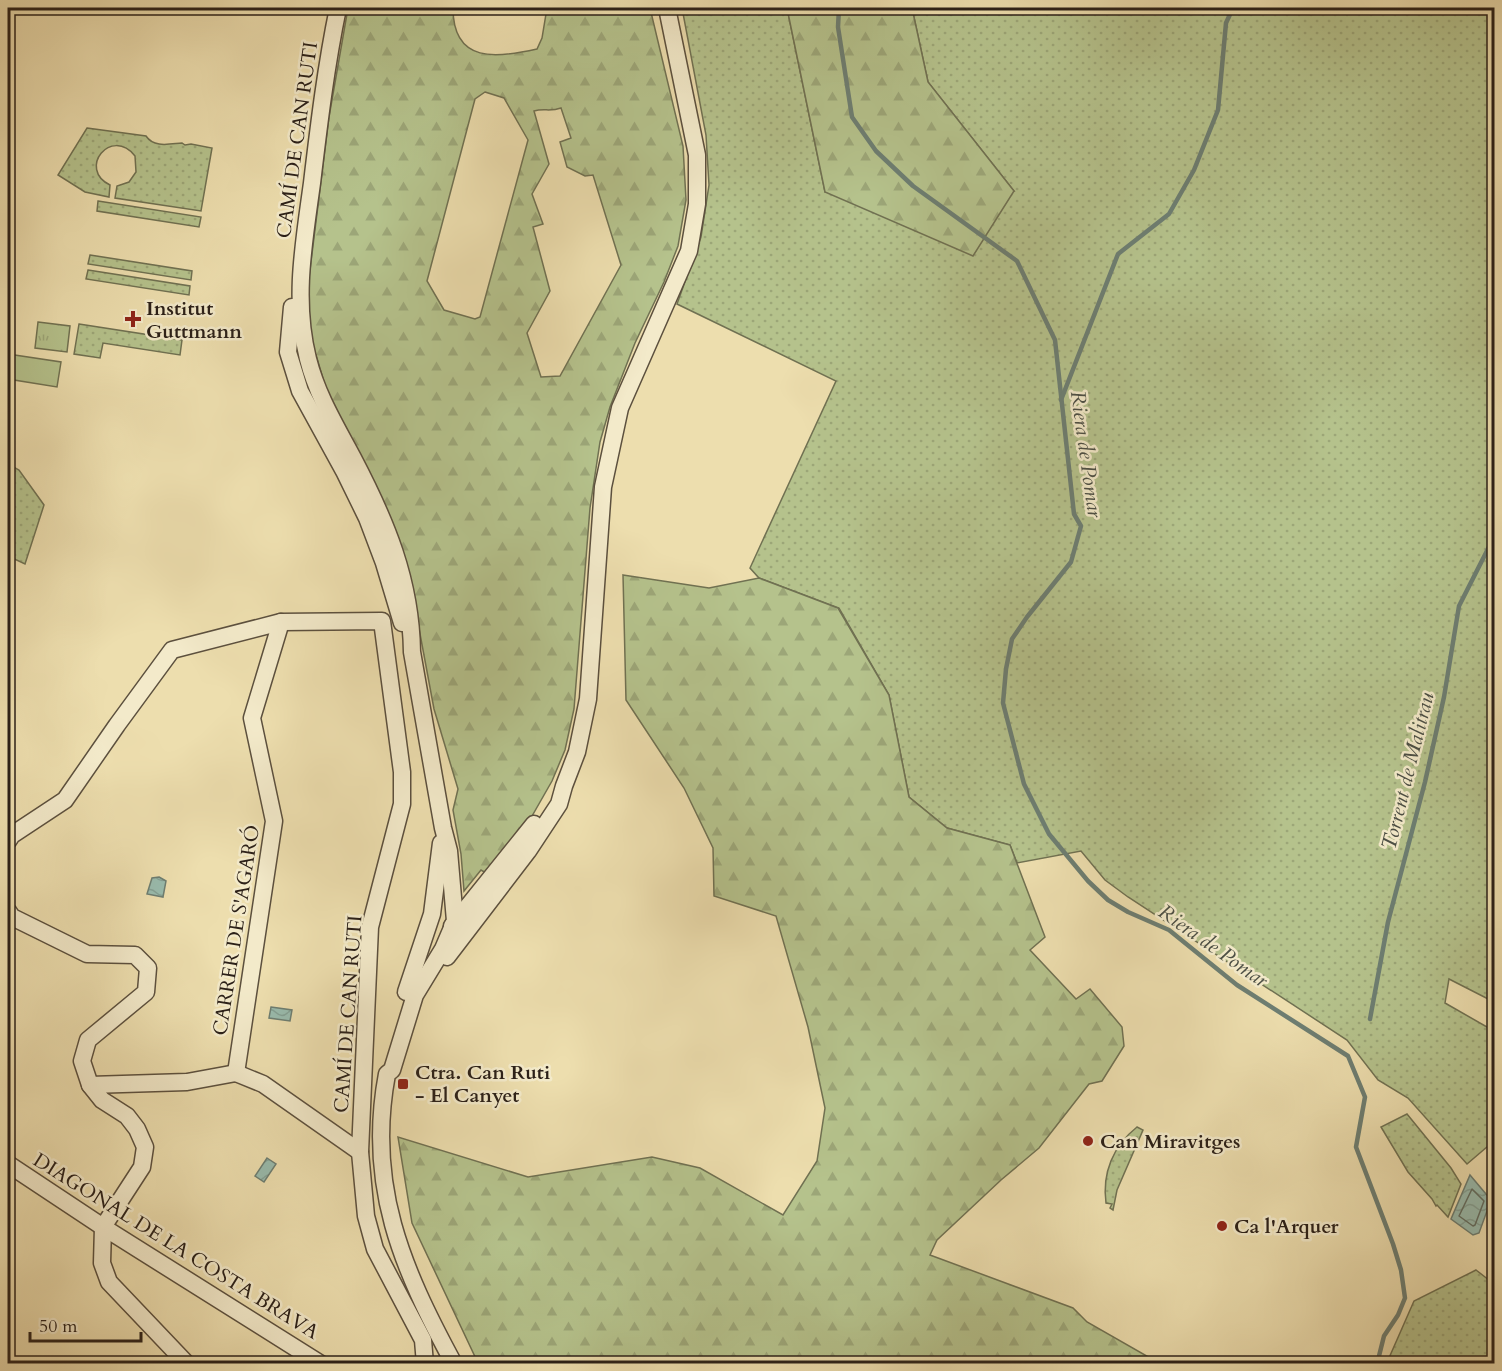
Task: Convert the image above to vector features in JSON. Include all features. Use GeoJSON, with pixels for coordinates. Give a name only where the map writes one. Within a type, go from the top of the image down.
{"type":"FeatureCollection","features":[{"type":"Feature","properties":{"kind":"street","name":"CAMÍ DE CAN RUTI"},"geometry":{"type":"LineString","coordinates":[[338,8],[326,70],[300,278],[300,322],[314,381],[336,429],[372,495],[397,553],[412,629],[412,652],[442,828],[449,851],[455,921]]}},
{"type":"Feature","properties":{"kind":"street"},"geometry":{"type":"LineString","coordinates":[[405,1028],[449,955],[534,842],[559,804],[577,752],[588,699],[603,487],[621,408],[689,251],[697,204],[697,155],[667,8]]}},
{"type":"Feature","properties":{"kind":"street","name":"CAMÍ DE CAN RUTI"},"geometry":{"type":"LineString","coordinates":[[300,278],[291,308],[288,352],[303,396],[362,508],[384,563],[412,652]]}},
{"type":"Feature","properties":{"kind":"street","name":"CAMÍ DE CAN RUTI"},"geometry":{"type":"LineString","coordinates":[[303,396],[307,384],[301,352],[304,341]]}},
{"type":"Feature","properties":{"kind":"street","name":"CAMÍ DE CAN RUTI"},"geometry":{"type":"LineString","coordinates":[[303,396],[312,400],[342,452],[353,457]]}},
{"type":"Feature","properties":{"kind":"street","name":"CAMÍ DE CAN RUTI"},"geometry":{"type":"LineString","coordinates":[[362,508],[377,524],[388,548],[399,564]]}},
{"type":"Feature","properties":{"kind":"street","name":"CAMÍ DE CAN RUTI"},"geometry":{"type":"LineString","coordinates":[[281,622],[382,621],[402,772],[402,804],[370,927],[360,1152],[366,1216],[375,1249],[423,1340],[425,1364]]}},
{"type":"Feature","properties":{"kind":"street"},"geometry":{"type":"LineString","coordinates":[[8,841],[12,835],[65,800],[172,650],[281,622]]}},
{"type":"Feature","properties":{"kind":"street","name":"CARRER DE S'AGARÓ"},"geometry":{"type":"LineString","coordinates":[[236,1073],[274,821],[252,718],[281,622]]}},
{"type":"Feature","properties":{"kind":"street"},"geometry":{"type":"LineString","coordinates":[[406,992],[455,921],[564,786]]}},
{"type":"Feature","properties":{"kind":"street","name":"CAMÍ DE CAN RUTI"},"geometry":{"type":"LineString","coordinates":[[387,1074],[383,1066],[387,1049],[432,914],[437,887],[442,828]]}},
{"type":"Feature","properties":{"kind":"street"},"geometry":{"type":"LineString","coordinates":[[8,911],[12,917],[87,954],[135,956],[148,968],[146,992],[88,1040],[82,1061],[90,1085],[102,1100],[127,1116],[137,1129],[145,1147],[142,1167],[103,1227],[102,1263],[109,1282],[187,1364]]}},
{"type":"Feature","properties":{"kind":"street"},"geometry":{"type":"LineString","coordinates":[[454,1364],[414,1285],[396,1240],[386,1203],[381,1128],[387,1074],[392,1070],[415,995],[443,949],[455,921]]}},
{"type":"Feature","properties":{"kind":"street"},"geometry":{"type":"LineString","coordinates":[[90,1085],[187,1082],[236,1073],[263,1084],[360,1152]]}},
{"type":"Feature","properties":{"kind":"street","name":"DIAGONAL DE LA COSTA BRAVA"},"geometry":{"type":"LineString","coordinates":[[8,1164],[103,1227],[321,1364]]}},
{"type":"Feature","properties":{"kind":"green space"},"geometry":{"type":"Polygon","coordinates":[[[348,8],[453,8],[455,26],[460,39],[469,48],[493,55],[537,49],[542,38],[547,8],[650,8],[683,146],[686,200],[678,246],[635,343],[610,407],[600,442],[590,508],[574,709],[565,750],[552,781],[524,830],[486,873],[481,870],[464,891],[461,854],[453,810],[458,789],[434,709],[418,623],[321,387],[324,382],[316,355],[312,356],[305,310],[329,117],[348,8]],[[485,92],[475,99],[427,281],[444,310],[475,319],[480,317],[528,140],[504,98],[485,92]],[[561,108],[534,111],[549,164],[532,194],[543,224],[533,227],[550,291],[527,333],[541,377],[560,376],[621,265],[593,175],[585,176],[567,167],[560,142],[571,138],[561,108]]]}},
{"type":"Feature","properties":{"kind":"green space"},"geometry":{"type":"Polygon","coordinates":[[[682,8],[787,8],[825,192],[1014,191],[928,82],[912,8],[1494,8],[1494,1002],[1449,979],[1445,1003],[1494,1031],[1494,1141],[1467,1164],[1408,1098],[1378,1080],[1347,1040],[1128,897],[1105,880],[1081,851],[1017,863],[1010,845],[947,828],[909,797],[889,695],[839,608],[759,578],[750,568],[836,381],[677,304],[701,237],[709,185],[706,135],[682,8]]]}},
{"type":"Feature","properties":{"kind":"green space"},"geometry":{"type":"Polygon","coordinates":[[[787,8],[912,8],[928,82],[1014,191],[973,256],[825,192],[787,8]]]}},
{"type":"Feature","properties":{"kind":"green space"},"geometry":{"type":"Polygon","coordinates":[[[87,128],[146,136],[157,144],[182,143],[212,148],[201,211],[115,198],[117,186],[129,182],[136,172],[135,156],[126,148],[116,146],[108,148],[101,153],[97,161],[97,170],[101,178],[110,185],[109,197],[85,192],[58,175],[87,128]]]}},
{"type":"Feature","properties":{"kind":"green space"},"geometry":{"type":"Polygon","coordinates":[[[98,201],[201,217],[199,227],[97,211],[98,201]]]}},
{"type":"Feature","properties":{"kind":"green space"},"geometry":{"type":"Polygon","coordinates":[[[90,255],[192,271],[191,280],[88,264],[90,255]]]}},
{"type":"Feature","properties":{"kind":"green space"},"geometry":{"type":"Polygon","coordinates":[[[88,270],[190,286],[189,295],[86,279],[88,270]]]}},
{"type":"Feature","properties":{"kind":"green space"},"geometry":{"type":"Polygon","coordinates":[[[38,322],[70,326],[67,352],[35,348],[38,322]]]}},
{"type":"Feature","properties":{"kind":"green space"},"geometry":{"type":"Polygon","coordinates":[[[79,324],[182,340],[180,355],[103,343],[100,358],[74,354],[79,324]]]}},
{"type":"Feature","properties":{"kind":"green space"},"geometry":{"type":"Polygon","coordinates":[[[8,354],[61,362],[57,387],[8,379],[8,354]]]}},
{"type":"Feature","properties":{"kind":"green space"},"geometry":{"type":"Polygon","coordinates":[[[8,464],[19,470],[44,505],[25,564],[8,556],[8,464]]]}},
{"type":"Feature","properties":{"kind":"green space"},"geometry":{"type":"Polygon","coordinates":[[[623,575],[709,588],[759,578],[838,608],[889,695],[909,797],[947,828],[1010,845],[1045,937],[1030,950],[1076,999],[1090,989],[1122,1027],[1124,1046],[1102,1081],[1089,1084],[1039,1148],[937,1240],[930,1255],[1073,1308],[1087,1322],[1159,1363],[478,1363],[412,1223],[398,1137],[528,1177],[652,1157],[700,1168],[783,1215],[817,1161],[825,1108],[808,1027],[776,916],[714,896],[713,848],[684,788],[626,700],[623,575]]]}},
{"type":"Feature","properties":{"kind":"green space"},"geometry":{"type":"Polygon","coordinates":[[[1407,1114],[1451,1168],[1461,1184],[1448,1217],[1408,1172],[1381,1127],[1407,1114]]]}},
{"type":"Feature","properties":{"kind":"green space"},"geometry":{"type":"Polygon","coordinates":[[[1137,1127],[1143,1130],[1117,1190],[1113,1210],[1110,1208],[1112,1204],[1106,1203],[1108,1171],[1121,1143],[1137,1127]]]}},
{"type":"Feature","properties":{"kind":"green space"},"geometry":{"type":"Polygon","coordinates":[[[1476,1270],[1494,1284],[1494,1363],[1388,1363],[1414,1301],[1476,1270]]]}},
{"type":"Feature","properties":{"kind":"water"},"geometry":{"type":"Polygon","coordinates":[[[159,877],[166,881],[163,897],[147,894],[152,878],[159,877]]]}},
{"type":"Feature","properties":{"kind":"water"},"geometry":{"type":"Polygon","coordinates":[[[271,1007],[292,1010],[290,1021],[269,1018],[271,1007]]]}},
{"type":"Feature","properties":{"kind":"water"},"geometry":{"type":"Polygon","coordinates":[[[267,1158],[276,1164],[264,1182],[255,1176],[267,1158]]]}},
{"type":"Feature","properties":{"kind":"water"},"geometry":{"type":"Polygon","coordinates":[[[1470,1175],[1491,1200],[1479,1233],[1473,1235],[1451,1219],[1470,1175]]]}},
{"type":"Feature","properties":{"kind":"waterway","name":"Riera de Pomar"},"geometry":{"type":"LineString","coordinates":[[839,8],[838,27],[852,117],[876,151],[913,186],[1017,261],[1055,340],[1074,514],[1081,526],[1071,562],[1012,639],[1003,703],[1024,784],[1049,834],[1088,881],[1108,900],[1128,912],[1169,930],[1237,985],[1348,1056],[1365,1097],[1356,1147],[1393,1244],[1401,1270],[1405,1298],[1398,1315],[1384,1336],[1377,1364]]}},
{"type":"Feature","properties":{"kind":"waterway"},"geometry":{"type":"LineString","coordinates":[[1061,400],[1118,254],[1169,214],[1194,170],[1218,110],[1226,23],[1233,8]]}},
{"type":"Feature","properties":{"kind":"waterway","name":"Torrent de Malitrau"},"geometry":{"type":"LineString","coordinates":[[1370,1019],[1388,922],[1425,782],[1444,697],[1459,606],[1494,537]]}},
{"type":"Feature","properties":{"kind":"place","name":"Institut Guttmann"},"geometry":{"type":"Point","coordinates":[133,319]}},
{"type":"Feature","properties":{"kind":"place","name":"Ctra. Can Ruti - El Canyet"},"geometry":{"type":"Point","coordinates":[403,1084]}},
{"type":"Feature","properties":{"kind":"place","name":"Can Miravitges"},"geometry":{"type":"Point","coordinates":[1088,1141]}},
{"type":"Feature","properties":{"kind":"place","name":"Ca l'Arquer"},"geometry":{"type":"Point","coordinates":[1222,1226]}}]}
